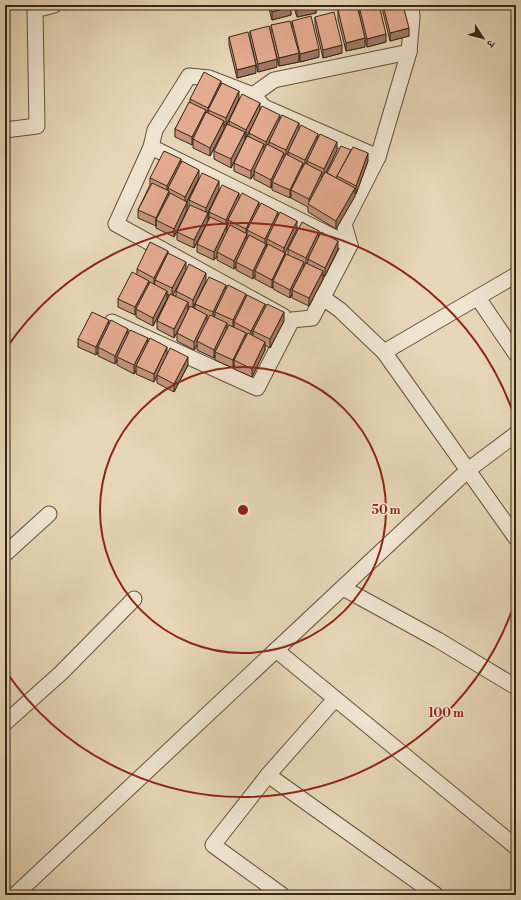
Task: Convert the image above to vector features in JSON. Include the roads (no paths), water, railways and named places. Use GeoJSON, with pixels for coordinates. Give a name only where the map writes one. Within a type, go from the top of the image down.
{"type":"FeatureCollection","features":[{"type":"Feature","properties":{"kind":"street"},"geometry":{"type":"LineString","coordinates":[[5,130],[38,126],[32,7],[54,5]]}},
{"type":"Feature","properties":{"kind":"street"},"geometry":{"type":"LineString","coordinates":[[378,157],[264,107],[253,95],[208,78],[189,76],[155,130],[151,147],[116,224],[292,320],[312,318],[350,245],[344,224],[378,157],[409,52],[412,17],[411,5]]}},
{"type":"Feature","properties":{"kind":"street"},"geometry":{"type":"LineString","coordinates":[[253,95],[274,80],[409,52]]}},
{"type":"Feature","properties":{"kind":"street"},"geometry":{"type":"LineString","coordinates":[[151,147],[350,245]]}},
{"type":"Feature","properties":{"kind":"street"},"geometry":{"type":"LineString","coordinates":[[384,352],[516,275]]}},
{"type":"Feature","properties":{"kind":"street"},"geometry":{"type":"LineString","coordinates":[[322,297],[340,310],[384,352],[516,538]]}},
{"type":"Feature","properties":{"kind":"street"},"geometry":{"type":"LineString","coordinates":[[478,298],[516,354]]}},
{"type":"Feature","properties":{"kind":"street"},"geometry":{"type":"LineString","coordinates":[[112,322],[257,388],[292,320]]}},
{"type":"Feature","properties":{"kind":"street"},"geometry":{"type":"LineString","coordinates":[[15,895],[468,470],[516,434]]}},
{"type":"Feature","properties":{"kind":"street"},"geometry":{"type":"LineString","coordinates":[[5,554],[49,514]]}},
{"type":"Feature","properties":{"kind":"street"},"geometry":{"type":"LineString","coordinates":[[343,588],[438,640],[516,686]]}},
{"type":"Feature","properties":{"kind":"street"},"geometry":{"type":"LineString","coordinates":[[5,723],[60,673],[134,599]]}},
{"type":"Feature","properties":{"kind":"street"},"geometry":{"type":"LineString","coordinates":[[276,650],[516,847]]}},
{"type":"Feature","properties":{"kind":"street"},"geometry":{"type":"LineString","coordinates":[[282,895],[213,845],[268,775],[335,699]]}},
{"type":"Feature","properties":{"kind":"street"},"geometry":{"type":"LineString","coordinates":[[268,775],[436,895]]}}]}
